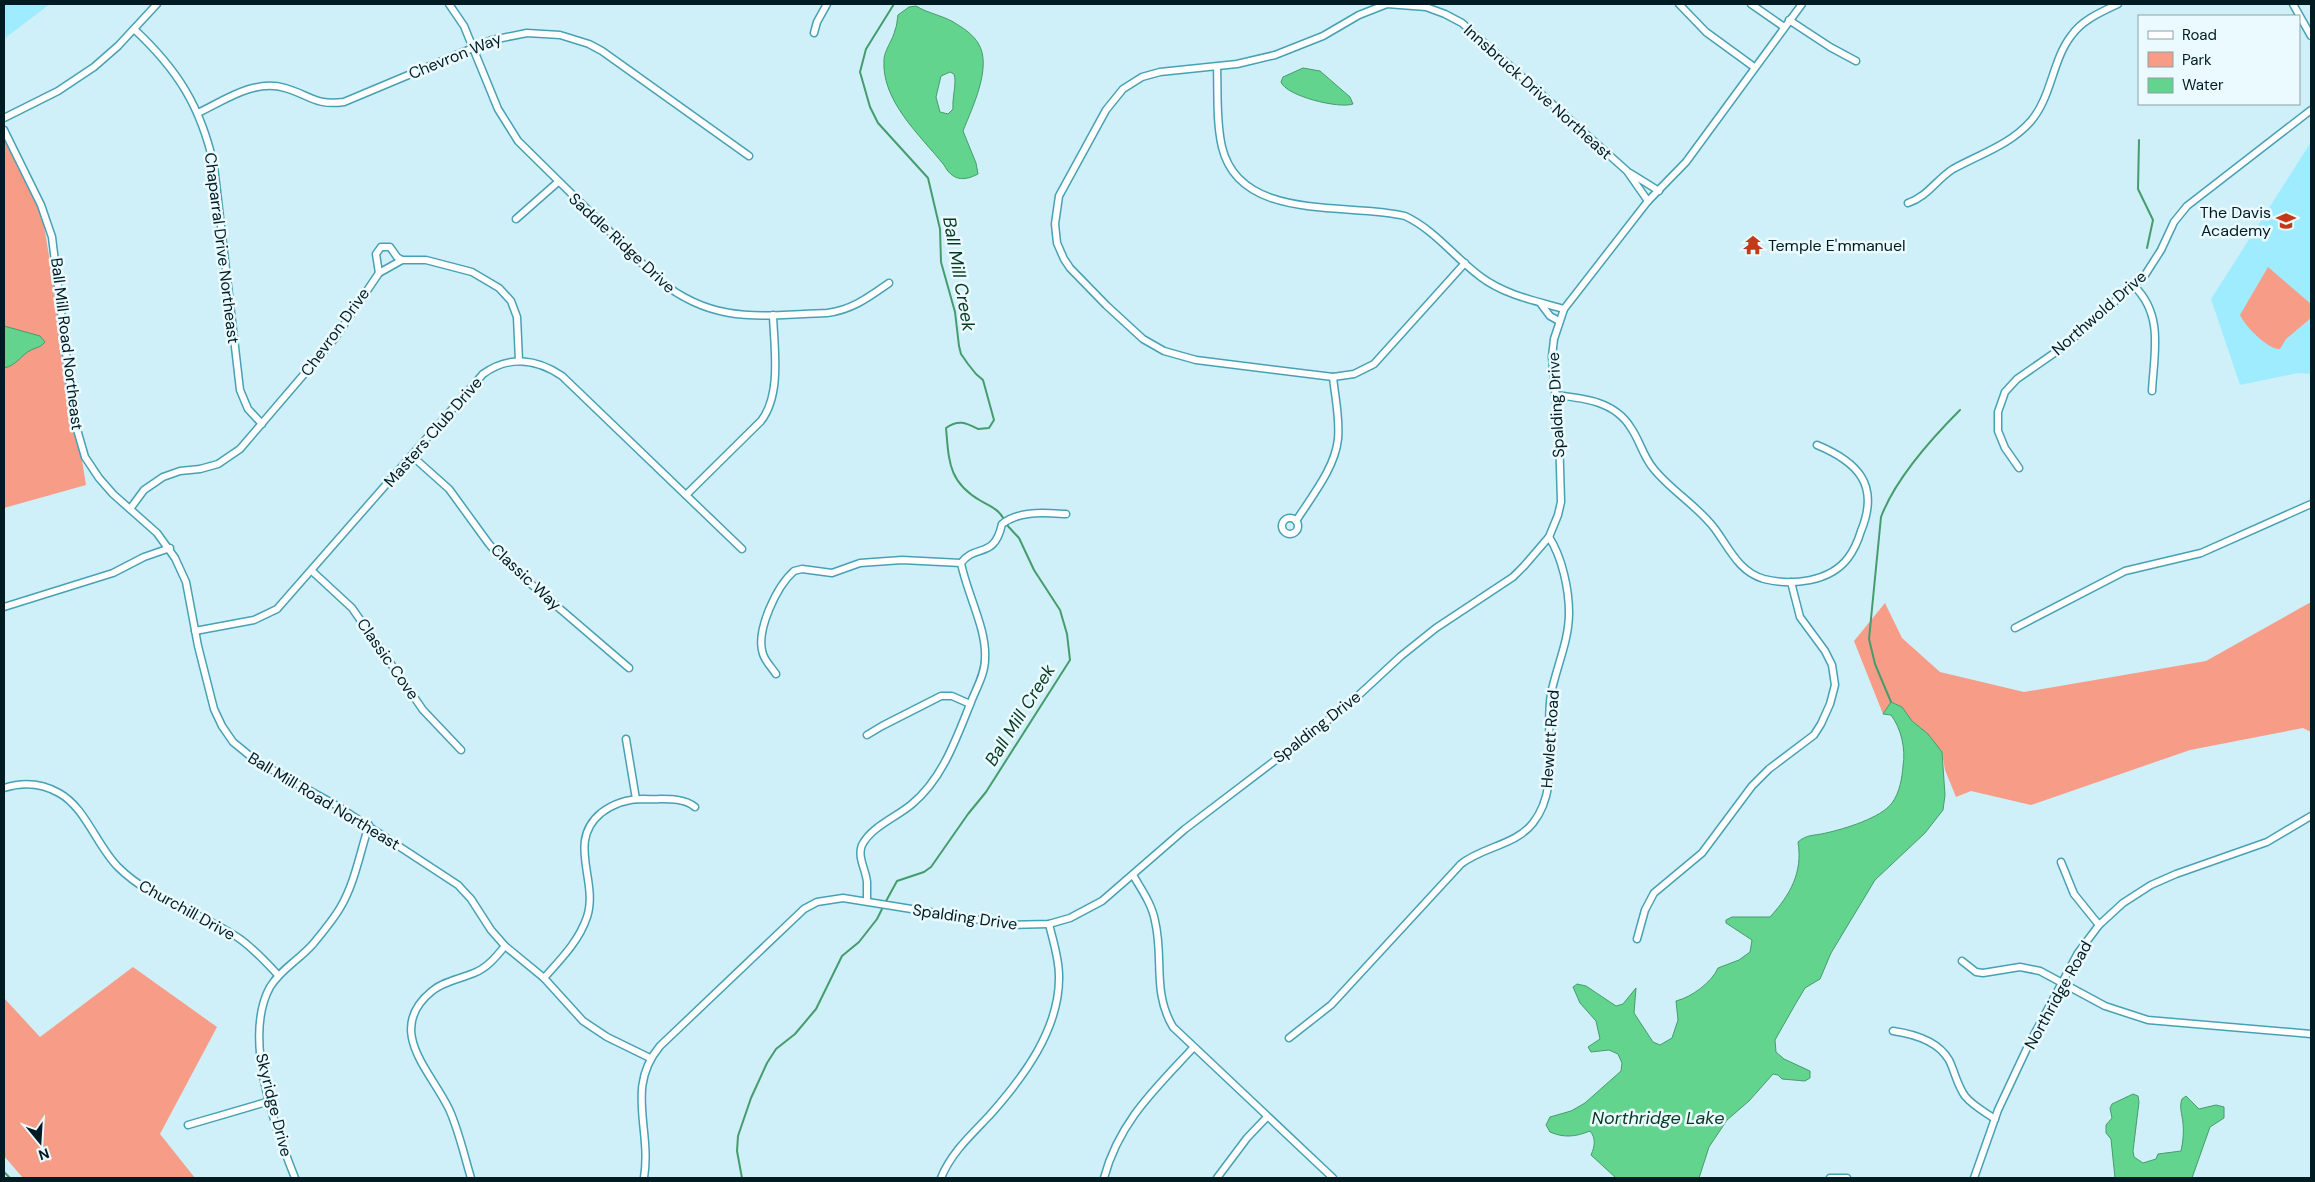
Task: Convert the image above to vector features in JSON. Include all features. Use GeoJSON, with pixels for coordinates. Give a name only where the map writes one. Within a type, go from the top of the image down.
{"type":"FeatureCollection","features":[{"type":"Feature","properties":{"kind":"street"},"geometry":{"type":"LineString","coordinates":[[4,118],[81,77],[108,56],[157,4]]}},
{"type":"Feature","properties":{"kind":"street","name":"Saddle Ridge Drive"},"geometry":{"type":"LineString","coordinates":[[449,4],[464,26],[498,109],[508,127],[523,147],[660,281],[685,300],[724,313],[839,312],[856,306],[889,283]]}},
{"type":"Feature","properties":{"kind":"street"},"geometry":{"type":"LineString","coordinates":[[814,33],[817,22],[827,4]]}},
{"type":"Feature","properties":{"kind":"street","name":"Innsbruck Drive Northeast"},"geometry":{"type":"LineString","coordinates":[[1465,263],[1374,364],[1354,374],[1333,377],[1196,360],[1164,351],[1143,339],[1070,268],[1060,252],[1055,224],[1060,196],[1106,110],[1116,96],[1132,82],[1150,74],[1217,67],[1256,60],[1296,48],[1323,36],[1359,15],[1387,4],[1426,7],[1445,14],[1471,30],[1627,171],[1659,191]]}},
{"type":"Feature","properties":{"kind":"street"},"geometry":{"type":"LineString","coordinates":[[1679,4],[1706,32],[1754,67]]}},
{"type":"Feature","properties":{"kind":"street"},"geometry":{"type":"LineString","coordinates":[[1751,4],[1784,28]]}},
{"type":"Feature","properties":{"kind":"street","name":"Spalding Drive"},"geometry":{"type":"LineString","coordinates":[[644,1178],[646,1140],[641,1088],[644,1072],[650,1058],[660,1046],[804,909],[817,902],[832,898],[867,901],[1011,925],[1049,924],[1070,918],[1090,909],[1133,875],[1185,829],[1348,705],[1401,656],[1436,628],[1513,577],[1549,537],[1561,502],[1559,433],[1552,357],[1554,339],[1564,309],[1648,201],[1686,162],[1802,4]]}},
{"type":"Feature","properties":{"kind":"street"},"geometry":{"type":"LineString","coordinates":[[1908,203],[1921,198],[1952,169],[2008,142],[2031,122],[2045,99],[2064,47],[2071,35],[2091,18],[2118,4]]}},
{"type":"Feature","properties":{"kind":"street"},"geometry":{"type":"LineString","coordinates":[[2293,4],[2299,15]]}},
{"type":"Feature","properties":{"kind":"street"},"geometry":{"type":"LineString","coordinates":[[2300,16],[2311,36]]}},
{"type":"Feature","properties":{"kind":"street"},"geometry":{"type":"LineString","coordinates":[[1790,20],[1830,47],[1856,61]]}},
{"type":"Feature","properties":{"kind":"street","name":"Chaparral Drive Northeast"},"geometry":{"type":"LineString","coordinates":[[134,29],[170,67],[187,90],[198,113],[208,142],[214,166],[240,390],[248,409],[262,424]]}},
{"type":"Feature","properties":{"kind":"street","name":"Chevron Way"},"geometry":{"type":"LineString","coordinates":[[198,113],[245,90],[264,85],[286,88],[320,103],[344,102],[473,47],[509,35],[527,32],[560,35],[588,44],[602,51],[749,156]]}},
{"type":"Feature","properties":{"kind":"street"},"geometry":{"type":"LineString","coordinates":[[1217,67],[1222,148],[1232,169],[1248,187],[1264,196],[1282,202],[1405,216],[1422,226],[1488,283],[1541,304],[1564,309]]}},
{"type":"Feature","properties":{"kind":"street","name":"Northwold Drive"},"geometry":{"type":"LineString","coordinates":[[2020,468],[2004,448],[1998,432],[1998,412],[2005,392],[2017,379],[2063,347],[2134,286],[2153,265],[2174,222],[2187,206],[2311,110]]}},
{"type":"Feature","properties":{"kind":"street","name":"Ball Mill Road Northeast"},"geometry":{"type":"LineString","coordinates":[[4,130],[41,205],[52,237],[74,419],[81,446],[100,478],[170,548],[186,582],[195,631],[214,709],[222,726],[233,742],[255,760],[369,825],[458,884],[472,899],[491,930],[505,946],[544,978],[593,1030],[650,1058]]}},
{"type":"Feature","properties":{"kind":"street","name":"Innsbruck Drive Northeast"},"geometry":{"type":"LineString","coordinates":[[1627,171],[1648,201]]}},
{"type":"Feature","properties":{"kind":"street"},"geometry":{"type":"LineString","coordinates":[[516,219],[558,182]]}},
{"type":"Feature","properties":{"kind":"street"},"geometry":{"type":"LineString","coordinates":[[379,273],[376,254],[381,247],[390,247],[397,257],[402,260],[426,260],[472,272],[499,288],[511,301],[518,317],[519,361]]}},
{"type":"Feature","properties":{"kind":"street","name":"Chevron Drive"},"geometry":{"type":"LineString","coordinates":[[130,509],[144,490],[163,477],[180,471],[209,467],[228,459],[240,449],[335,338],[379,273],[402,260]]}},
{"type":"Feature","properties":{"kind":"street"},"geometry":{"type":"LineString","coordinates":[[2134,286],[2147,302],[2154,320],[2152,391]]}},
{"type":"Feature","properties":{"kind":"street"},"geometry":{"type":"LineString","coordinates":[[1541,304],[1550,316],[1559,321]]}},
{"type":"Feature","properties":{"kind":"street"},"geometry":{"type":"LineString","coordinates":[[686,495],[761,420],[770,408],[774,389],[774,314]]}},
{"type":"Feature","properties":{"kind":"street","name":"Masters Club Drive"},"geometry":{"type":"LineString","coordinates":[[195,631],[254,620],[269,614],[285,602],[483,374],[500,364],[519,361],[542,365],[562,376],[742,549]]}},
{"type":"Feature","properties":{"kind":"street"},"geometry":{"type":"LineString","coordinates":[[1296,521],[1328,469],[1336,450],[1338,427],[1333,377]]}},
{"type":"Feature","properties":{"kind":"street"},"geometry":{"type":"LineString","coordinates":[[1555,395],[1592,400],[1617,413],[1632,428],[1652,468],[1700,510],[1741,566],[1762,578],[1791,582],[1821,577],[1840,566],[1854,548],[1868,515],[1868,491],[1860,473],[1844,458],[1817,445]]}},
{"type":"Feature","properties":{"kind":"street","name":"Classic Way"},"geometry":{"type":"LineString","coordinates":[[412,456],[449,489],[503,560],[629,668]]}},
{"type":"Feature","properties":{"kind":"street"},"geometry":{"type":"LineString","coordinates":[[2016,628],[2125,571],[2201,553],[2311,504]]}},
{"type":"Feature","properties":{"kind":"street"},"geometry":{"type":"LineString","coordinates":[[961,564],[967,557],[993,545],[999,537],[1002,524],[1007,521],[1035,512],[1066,514]]}},
{"type":"Feature","properties":{"kind":"street","name":"Hewlett Road"},"geometry":{"type":"LineString","coordinates":[[1289,1038],[1331,1005],[1461,864],[1476,854],[1522,834],[1540,812],[1549,784],[1551,695],[1567,631],[1569,615],[1568,598],[1560,564],[1554,545],[1549,537]]}},
{"type":"Feature","properties":{"kind":"street"},"geometry":{"type":"LineString","coordinates":[[4,607],[113,573],[144,557],[170,548]]}},
{"type":"Feature","properties":{"kind":"street"},"geometry":{"type":"LineString","coordinates":[[776,674],[762,654],[762,634],[772,602],[794,571],[802,569],[832,573],[860,563],[902,560],[961,564]]}},
{"type":"Feature","properties":{"kind":"street"},"geometry":{"type":"LineString","coordinates":[[867,901],[867,880],[860,856],[862,845],[881,825],[911,805],[932,784],[952,748],[983,673],[985,650],[961,564]]}},
{"type":"Feature","properties":{"kind":"street","name":"Classic Cove"},"geometry":{"type":"LineString","coordinates":[[312,571],[352,608],[424,710],[461,750]]}},
{"type":"Feature","properties":{"kind":"street"},"geometry":{"type":"LineString","coordinates":[[1638,939],[1645,910],[1654,893],[1702,853],[1752,786],[1769,769],[1814,735],[1830,704],[1835,685],[1832,665],[1825,651],[1800,617],[1791,582]]}},
{"type":"Feature","properties":{"kind":"street"},"geometry":{"type":"LineString","coordinates":[[867,735],[941,696],[952,696],[970,704]]}},
{"type":"Feature","properties":{"kind":"street"},"geometry":{"type":"LineString","coordinates":[[626,739],[636,799]]}},
{"type":"Feature","properties":{"kind":"street","name":"Churchill Drive"},"geometry":{"type":"LineString","coordinates":[[4,788],[31,784],[46,787],[60,794],[78,811],[106,853],[130,878],[152,893],[240,939],[255,951],[278,975]]}},
{"type":"Feature","properties":{"kind":"street"},"geometry":{"type":"LineString","coordinates":[[544,978],[574,943],[588,915],[591,898],[583,851],[589,828],[597,817],[607,808],[622,801],[636,799],[682,800],[695,807]]}},
{"type":"Feature","properties":{"kind":"street","name":"Northridge Road"},"geometry":{"type":"LineString","coordinates":[[1974,1178],[1995,1119],[2028,1046],[2078,953],[2099,925],[2123,903],[2151,885],[2176,874],[2268,842],[2311,816]]}},
{"type":"Feature","properties":{"kind":"street","name":"Skyridge Drive"},"geometry":{"type":"LineString","coordinates":[[294,1178],[260,1062],[259,1026],[264,1000],[278,975],[312,945],[340,908],[369,825]]}},
{"type":"Feature","properties":{"kind":"street"},"geometry":{"type":"LineString","coordinates":[[2061,862],[2074,894],[2099,925]]}},
{"type":"Feature","properties":{"kind":"street"},"geometry":{"type":"LineString","coordinates":[[1133,875],[1146,897],[1155,921],[1162,1006],[1173,1027],[1193,1048],[1333,1178]]}},
{"type":"Feature","properties":{"kind":"street"},"geometry":{"type":"LineString","coordinates":[[940,1178],[962,1143],[993,1111],[1025,1072],[1050,1025],[1057,998],[1059,977],[1057,955],[1049,924]]}},
{"type":"Feature","properties":{"kind":"street"},"geometry":{"type":"LineString","coordinates":[[470,1178],[450,1111],[415,1053],[412,1027],[418,1008],[431,992],[444,984],[482,969],[505,946]]}},
{"type":"Feature","properties":{"kind":"street"},"geometry":{"type":"LineString","coordinates":[[1962,962],[1976,972],[1983,973],[2013,967],[2028,968],[2061,982],[2105,1006],[2148,1020],[2311,1034]]}},
{"type":"Feature","properties":{"kind":"street"},"geometry":{"type":"LineString","coordinates":[[1893,1031],[1918,1036],[1939,1048],[1950,1062],[1957,1083],[1965,1096],[1995,1119]]}},
{"type":"Feature","properties":{"kind":"street"},"geometry":{"type":"LineString","coordinates":[[1104,1178],[1114,1149],[1130,1119],[1193,1048]]}},
{"type":"Feature","properties":{"kind":"street"},"geometry":{"type":"LineString","coordinates":[[188,1125],[270,1101]]}},
{"type":"Feature","properties":{"kind":"street"},"geometry":{"type":"LineString","coordinates":[[1217,1178],[1236,1150],[1267,1117]]}},
{"type":"Feature","properties":{"kind":"street"},"geometry":{"type":"LineString","coordinates":[[1830,1178],[1847,1178]]}},
{"type":"Feature","properties":{"kind":"shaded area"},"geometry":{"type":"Polygon","coordinates":[[[4,4],[50,4],[4,39],[4,4]]]}},
{"type":"Feature","properties":{"kind":"shaded area","name":"The Davis Academy"},"geometry":{"type":"Polygon","coordinates":[[[2311,142],[2311,374],[2298,373],[2240,385],[2211,299],[2311,142]]]}},
{"type":"Feature","properties":{"kind":"green space"},"geometry":{"type":"Polygon","coordinates":[[[4,130],[43,219],[86,485],[4,508],[4,130]]]}},
{"type":"Feature","properties":{"kind":"green space"},"geometry":{"type":"Polygon","coordinates":[[[2268,267],[2311,304],[2311,318],[2286,339],[2280,349],[2269,346],[2257,337],[2240,315],[2268,267]]]}},
{"type":"Feature","properties":{"kind":"green space"},"geometry":{"type":"Polygon","coordinates":[[[2311,602],[2311,732],[2303,728],[2190,750],[2031,805],[1971,791],[1956,797],[1945,770],[1942,752],[1928,734],[1912,721],[1902,707],[1892,702],[1883,714],[1854,641],[1885,603],[1902,638],[1940,672],[2024,692],[2206,661],[2311,602]]]}},
{"type":"Feature","properties":{"kind":"green space"},"geometry":{"type":"Polygon","coordinates":[[[133,967],[217,1027],[160,1134],[195,1178],[23,1178],[4,1156],[4,998],[40,1037],[133,967]]]}},
{"type":"Feature","properties":{"kind":"water"},"geometry":{"type":"Polygon","coordinates":[[[916,6],[953,22],[974,38],[982,52],[982,75],[976,99],[963,131],[976,163],[978,174],[973,177],[963,179],[954,177],[947,170],[904,116],[895,103],[889,89],[884,59],[894,34],[898,15],[909,7],[916,6]],[[950,72],[941,76],[936,97],[940,112],[948,114],[953,109],[954,74],[950,72]]]}},
{"type":"Feature","properties":{"kind":"water"},"geometry":{"type":"Polygon","coordinates":[[[1303,68],[1320,71],[1350,97],[1353,104],[1337,105],[1325,103],[1292,92],[1285,87],[1281,82],[1283,77],[1303,68]]]}},
{"type":"Feature","properties":{"kind":"water"},"geometry":{"type":"Polygon","coordinates":[[[4,326],[40,336],[45,342],[27,352],[12,365],[4,368],[4,326]]]}},
{"type":"Feature","properties":{"kind":"water","name":"Northridge Lake"},"geometry":{"type":"Polygon","coordinates":[[[1891,702],[1902,707],[1912,721],[1928,734],[1942,752],[1945,795],[1943,810],[1925,833],[1875,880],[1831,953],[1820,979],[1805,988],[1775,1040],[1776,1052],[1784,1059],[1810,1071],[1810,1078],[1805,1081],[1782,1079],[1778,1075],[1773,1074],[1749,1101],[1727,1120],[1709,1147],[1699,1178],[1616,1178],[1591,1155],[1594,1142],[1590,1131],[1574,1136],[1565,1136],[1550,1132],[1546,1125],[1550,1117],[1571,1111],[1585,1103],[1621,1071],[1622,1063],[1618,1054],[1609,1050],[1591,1052],[1588,1047],[1600,1039],[1596,1021],[1580,1003],[1573,987],[1577,984],[1586,986],[1616,1006],[1623,1004],[1636,988],[1634,1013],[1653,1042],[1660,1045],[1672,1038],[1678,1020],[1676,1001],[1701,988],[1718,968],[1739,960],[1750,952],[1752,940],[1726,923],[1726,920],[1732,917],[1770,917],[1784,900],[1797,874],[1799,864],[1798,842],[1808,836],[1834,831],[1862,822],[1880,813],[1892,803],[1900,785],[1904,753],[1900,732],[1895,720],[1891,715],[1883,714],[1891,702]]]}},
{"type":"Feature","properties":{"kind":"water"},"geometry":{"type":"Polygon","coordinates":[[[2133,1094],[2138,1096],[2139,1102],[2133,1151],[2134,1157],[2143,1163],[2156,1159],[2158,1154],[2181,1151],[2183,1130],[2181,1105],[2182,1099],[2186,1096],[2199,1109],[2216,1105],[2224,1107],[2224,1118],[2210,1127],[2192,1178],[2115,1178],[2111,1139],[2106,1133],[2106,1125],[2112,1118],[2110,1108],[2112,1104],[2133,1094]]]}},
{"type":"Feature","properties":{"kind":"waterway","name":"Ball Mill Creek"},"geometry":{"type":"LineString","coordinates":[[894,4],[866,49],[860,72],[870,107],[878,123],[928,178],[940,229],[941,262],[955,312],[961,354],[983,380],[994,420],[989,428],[978,429],[959,423],[946,428],[952,470],[956,478],[970,494],[997,511],[1004,520]]}},
{"type":"Feature","properties":{"kind":"waterway"},"geometry":{"type":"LineString","coordinates":[[2139,140],[2138,189],[2153,220],[2147,248]]}},
{"type":"Feature","properties":{"kind":"waterway"},"geometry":{"type":"LineString","coordinates":[[1891,702],[1875,664],[1869,639],[1881,517],[1895,489],[1915,460],[1960,410]]}},
{"type":"Feature","properties":{"kind":"waterway","name":"Ball Mill Creek"},"geometry":{"type":"LineString","coordinates":[[885,903],[897,881],[924,872],[931,867],[968,814],[986,792],[1070,660],[1067,634],[1060,610],[1034,570],[1019,538],[1006,524]]}},
{"type":"Feature","properties":{"kind":"waterway","name":"Ball Mill Creek"},"geometry":{"type":"LineString","coordinates":[[742,1178],[737,1151],[738,1136],[751,1098],[767,1063],[776,1049],[795,1034],[816,1009],[842,956],[859,942],[877,919],[883,907]]}},
{"type":"Feature","properties":{"kind":"waterway"},"geometry":{"type":"LineString","coordinates":[[4,1172],[10,1178]]}},
{"type":"Feature","properties":{"kind":"place","name":"The Davis Academy"},"geometry":{"type":"Point","coordinates":[2286,221]}},
{"type":"Feature","properties":{"kind":"place","name":"Temple E'mmanuel"},"geometry":{"type":"Point","coordinates":[1753,245]}}]}
